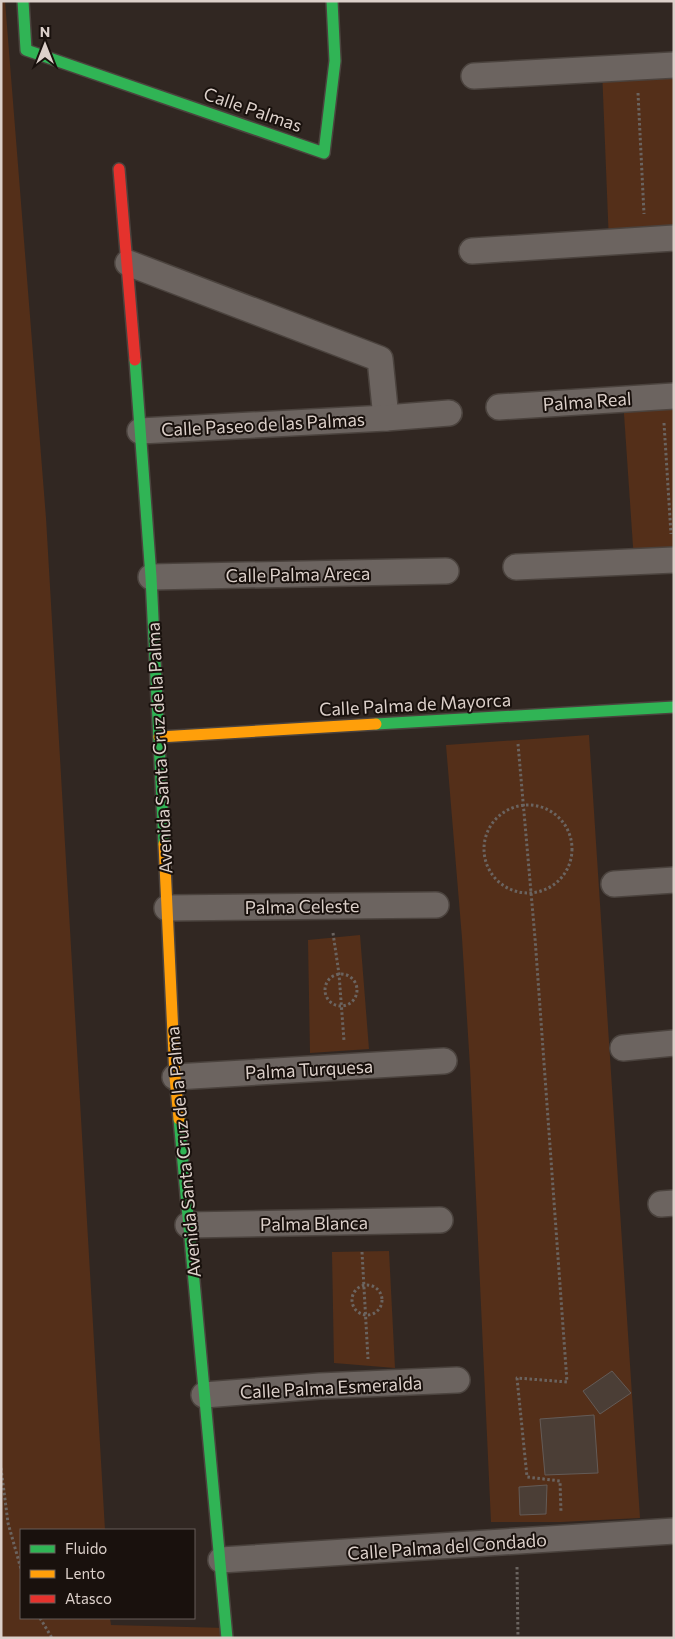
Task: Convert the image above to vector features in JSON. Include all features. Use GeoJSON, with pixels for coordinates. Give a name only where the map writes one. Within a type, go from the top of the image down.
{"type":"FeatureCollection","features":[{"type":"Feature","properties":{"kind":"street","name":"Calle Palmas"},"geometry":{"type":"LineString","coordinates":[[23,1],[26,50],[324,152],[336,61],[332,1]]}},
{"type":"Feature","properties":{"kind":"street"},"geometry":{"type":"LineString","coordinates":[[474,76],[674,65]]}},
{"type":"Feature","properties":{"kind":"street","name":"Avenida Santa Cruz de la Palma"},"geometry":{"type":"LineString","coordinates":[[119,169],[128,263],[150,577],[175,1077],[227,1638]]}},
{"type":"Feature","properties":{"kind":"street"},"geometry":{"type":"LineString","coordinates":[[472,251],[674,238]]}},
{"type":"Feature","properties":{"kind":"street"},"geometry":{"type":"LineString","coordinates":[[128,263],[380,359],[386,418]]}},
{"type":"Feature","properties":{"kind":"street","name":"Palma Real"},"geometry":{"type":"LineString","coordinates":[[499,407],[668,396]]}},
{"type":"Feature","properties":{"kind":"street","name":"Calle Paseo de las Palmas"},"geometry":{"type":"LineString","coordinates":[[140,431],[449,413]]}},
{"type":"Feature","properties":{"kind":"street"},"geometry":{"type":"LineString","coordinates":[[516,567],[673,560]]}},
{"type":"Feature","properties":{"kind":"street","name":"Calle Palma Areca"},"geometry":{"type":"LineString","coordinates":[[150,577],[446,571]]}},
{"type":"Feature","properties":{"kind":"street","name":"Calle Palma de Mayorca"},"geometry":{"type":"LineString","coordinates":[[159,737],[674,707]]}},
{"type":"Feature","properties":{"kind":"street"},"geometry":{"type":"LineString","coordinates":[[614,884],[674,880]]}},
{"type":"Feature","properties":{"kind":"street","name":"Palma Celeste"},"geometry":{"type":"LineString","coordinates":[[167,908],[436,904]]}},
{"type":"Feature","properties":{"kind":"street"},"geometry":{"type":"LineString","coordinates":[[623,1048],[674,1043]]}},
{"type":"Feature","properties":{"kind":"street","name":"Palma Turquesa"},"geometry":{"type":"LineString","coordinates":[[175,1077],[444,1061]]}},
{"type":"Feature","properties":{"kind":"street","name":"Palma Blanca"},"geometry":{"type":"LineString","coordinates":[[188,1225],[440,1220]]}},
{"type":"Feature","properties":{"kind":"street","name":"Calle Palma Esmeralda"},"geometry":{"type":"LineString","coordinates":[[204,1395],[320,1386],[458,1380]]}},
{"type":"Feature","properties":{"kind":"street","name":"Calle Palma del Condado"},"geometry":{"type":"LineString","coordinates":[[221,1560],[674,1531]]}},
{"type":"Feature","properties":{"kind":"path"},"geometry":{"type":"LineString","coordinates":[[637,67],[645,240]]}},
{"type":"Feature","properties":{"kind":"path"},"geometry":{"type":"LineString","coordinates":[[668,396],[673,560]]}},
{"type":"Feature","properties":{"kind":"path"},"geometry":{"type":"LineString","coordinates":[[515,716],[531,893],[567,1382],[516,1378],[527,1477],[560,1481],[561,1522]]}},
{"type":"Feature","properties":{"kind":"path"},"geometry":{"type":"LineString","coordinates":[[523,805],[549,810],[560,819],[568,830],[572,844],[572,858],[567,871],[558,882],[545,890],[531,893],[516,891],[502,884],[492,874],[486,860],[484,846],[488,831],[497,818],[509,810],[523,805]]}},
{"type":"Feature","properties":{"kind":"path"},"geometry":{"type":"LineString","coordinates":[[330,906],[342,1006],[345,1067]]}},
{"type":"Feature","properties":{"kind":"path"},"geometry":{"type":"LineString","coordinates":[[339,974],[344,974],[353,979],[357,989],[357,994],[351,1002],[342,1006],[331,1003],[325,994],[326,983],[339,974]]}},
{"type":"Feature","properties":{"kind":"path"},"geometry":{"type":"LineString","coordinates":[[362,1252],[368,1365]]}},
{"type":"Feature","properties":{"kind":"path"},"geometry":{"type":"LineString","coordinates":[[371,1285],[380,1291],[382,1301],[378,1310],[373,1314],[366,1315],[355,1309],[351,1301],[357,1288],[371,1285]]}},
{"type":"Feature","properties":{"kind":"path"},"geometry":{"type":"LineString","coordinates":[[1,1468],[8,1523],[20,1565]]}},
{"type":"Feature","properties":{"kind":"path"},"geometry":{"type":"LineString","coordinates":[[516,1541],[518,1638]]}},
{"type":"Feature","properties":{"kind":"path"},"geometry":{"type":"LineString","coordinates":[[41,1619],[52,1638]]}},
{"type":"Feature","properties":{"kind":"shaded area"},"geometry":{"type":"Polygon","coordinates":[[[1,1],[5,1],[46,518],[105,1529],[20,1529],[20,1619],[110,1619],[111,1625],[226,1628],[226,1638],[1,1638],[1,1]]]}},
{"type":"Feature","properties":{"kind":"shaded area"},"geometry":{"type":"Polygon","coordinates":[[[674,65],[674,238],[609,243],[602,69],[674,65]]]}},
{"type":"Feature","properties":{"kind":"shaded area"},"geometry":{"type":"Polygon","coordinates":[[[674,396],[674,560],[634,561],[623,399],[674,396]]]}},
{"type":"Feature","properties":{"kind":"shaded area"},"geometry":{"type":"Polygon","coordinates":[[[589,735],[640,1518],[561,1522],[491,1522],[470,1067],[462,938],[446,745],[589,735]]]}},
{"type":"Feature","properties":{"kind":"shaded area"},"geometry":{"type":"Polygon","coordinates":[[[360,935],[369,1049],[310,1053],[308,940],[360,935]]]}},
{"type":"Feature","properties":{"kind":"shaded area"},"geometry":{"type":"Polygon","coordinates":[[[389,1251],[395,1368],[334,1363],[332,1252],[389,1251]]]}},
{"type":"Feature","properties":{"kind":"building"},"geometry":{"type":"Polygon","coordinates":[[[612,1371],[631,1393],[600,1414],[583,1391],[612,1371]]]}},
{"type":"Feature","properties":{"kind":"building"},"geometry":{"type":"Polygon","coordinates":[[[594,1415],[598,1473],[545,1475],[540,1419],[594,1415]]]}},
{"type":"Feature","properties":{"kind":"building"},"geometry":{"type":"Polygon","coordinates":[[[547,1485],[546,1514],[520,1515],[519,1487],[547,1485]]]}},
{"type":"Feature","properties":{"kind":"traffic: fast"},"geometry":{"type":"LineString","coordinates":[[23,1],[26,50],[324,153],[335,61],[332,1]]}},
{"type":"Feature","properties":{"kind":"traffic: fast"},"geometry":{"type":"LineString","coordinates":[[135,360],[151,577],[164,844]]}},
{"type":"Feature","properties":{"kind":"traffic: fast"},"geometry":{"type":"LineString","coordinates":[[376,724],[674,707]]}},
{"type":"Feature","properties":{"kind":"traffic: fast"},"geometry":{"type":"LineString","coordinates":[[179,1119],[227,1638]]}},
{"type":"Feature","properties":{"kind":"traffic: slow"},"geometry":{"type":"LineString","coordinates":[[159,737],[376,724]]}},
{"type":"Feature","properties":{"kind":"traffic: slow"},"geometry":{"type":"LineString","coordinates":[[164,844],[175,1077],[179,1119]]}},
{"type":"Feature","properties":{"kind":"traffic: jam"},"geometry":{"type":"LineString","coordinates":[[119,169],[135,360]]}}]}
